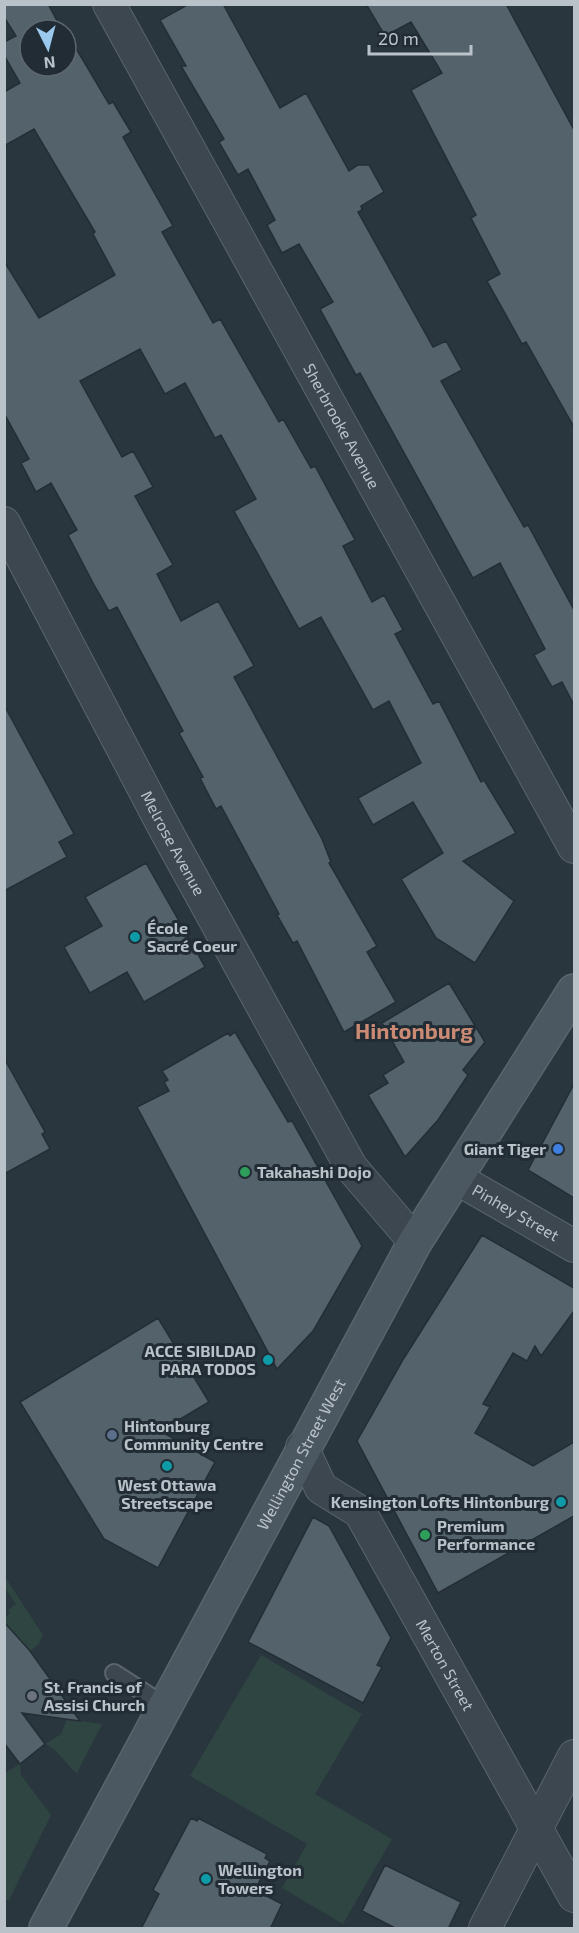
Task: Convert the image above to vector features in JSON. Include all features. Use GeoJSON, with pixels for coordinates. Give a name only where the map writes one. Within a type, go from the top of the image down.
{"type":"FeatureCollection","features":[{"type":"Feature","properties":{"kind":"main road","name":"Wellington Street West"},"geometry":{"type":"LineString","coordinates":[[46,1929],[302,1448],[415,1242],[574,991]]}},
{"type":"Feature","properties":{"kind":"street","name":"Sherbrooke Avenue"},"geometry":{"type":"LineString","coordinates":[[109,4],[574,847]]}},
{"type":"Feature","properties":{"kind":"street","name":"Melrose Avenue"},"geometry":{"type":"LineString","coordinates":[[4,523],[165,829],[351,1167],[415,1242]]}},
{"type":"Feature","properties":{"kind":"street","name":"Pinhey Street"},"geometry":{"type":"LineString","coordinates":[[456,1178],[574,1246]]}},
{"type":"Feature","properties":{"kind":"street","name":"Merton Street"},"geometry":{"type":"LineString","coordinates":[[302,1448],[321,1488],[360,1512],[574,1896]]}},
{"type":"Feature","properties":{"kind":"street"},"geometry":{"type":"LineString","coordinates":[[484,1929],[574,1756]]}},
{"type":"Feature","properties":{"kind":"lane"},"geometry":{"type":"LineString","coordinates":[[114,1673],[165,1706]]}},
{"type":"Feature","properties":{"kind":"green space"},"geometry":{"type":"Polygon","coordinates":[[[5,1577],[43,1635],[38,1645],[30,1651],[5,1624],[5,1617],[10,1613],[8,1610],[16,1604],[5,1588],[5,1577]]]}},
{"type":"Feature","properties":{"kind":"green space"},"geometry":{"type":"Polygon","coordinates":[[[261,1655],[362,1714],[315,1794],[392,1839],[343,1924],[282,1888],[307,1844],[190,1776],[261,1655]]]}},
{"type":"Feature","properties":{"kind":"green space"},"geometry":{"type":"Polygon","coordinates":[[[67,1719],[102,1724],[77,1773],[55,1750],[45,1744],[61,1734],[67,1719]]]}},
{"type":"Feature","properties":{"kind":"green space"},"geometry":{"type":"Polygon","coordinates":[[[20,1764],[21,1775],[51,1815],[9,1900],[5,1900],[5,1773],[20,1764]]]}},
{"type":"Feature","properties":{"kind":"building"},"geometry":{"type":"Polygon","coordinates":[[[4,4],[48,4],[56,18],[18,18],[18,78],[78,78],[78,52],[109,104],[113,102],[131,132],[123,137],[173,226],[162,232],[213,323],[220,319],[279,422],[283,419],[311,468],[315,466],[355,540],[343,546],[372,602],[384,595],[403,630],[395,634],[433,704],[439,701],[481,782],[484,780],[516,833],[463,861],[514,901],[475,963],[436,938],[401,879],[443,853],[413,802],[373,825],[358,798],[421,763],[389,701],[373,710],[321,617],[299,629],[234,511],[256,499],[221,435],[215,438],[185,383],[165,394],[140,349],[80,381],[122,457],[133,451],[153,487],[135,496],[173,565],[157,574],[181,621],[218,601],[254,666],[234,677],[322,839],[331,862],[329,863],[377,946],[367,952],[396,1002],[344,1032],[297,941],[293,943],[277,915],[279,914],[221,806],[216,809],[200,778],[203,777],[179,733],[183,731],[117,607],[109,611],[93,583],[68,535],[77,530],[51,483],[36,492],[21,463],[29,459],[4,413],[4,261],[39,318],[115,275],[93,234],[95,232],[34,129],[4,146],[4,92],[20,83],[4,55],[4,42],[16,36],[4,17],[4,4]]]}},
{"type":"Feature","properties":{"kind":"building"},"geometry":{"type":"Polygon","coordinates":[[[189,4],[223,4],[280,108],[306,93],[349,171],[358,165],[369,165],[384,192],[361,206],[362,210],[358,212],[433,347],[446,341],[462,370],[441,381],[524,527],[528,525],[574,610],[574,705],[562,682],[552,687],[534,655],[545,649],[500,563],[473,578],[360,373],[356,375],[320,309],[333,302],[299,244],[282,253],[267,225],[275,220],[248,169],[238,175],[219,142],[224,139],[181,66],[186,66],[160,20],[189,4]]]}},
{"type":"Feature","properties":{"kind":"building"},"geometry":{"type":"Polygon","coordinates":[[[366,4],[506,4],[574,130],[574,427],[526,342],[522,344],[487,281],[500,274],[471,218],[476,215],[411,90],[442,73],[411,22],[385,36],[366,4]]]}},
{"type":"Feature","properties":{"kind":"building"},"geometry":{"type":"Polygon","coordinates":[[[4,705],[74,834],[59,842],[67,857],[4,891],[4,705]]]}},
{"type":"Feature","properties":{"kind":"building","name":"École Sacré Coeur"},"geometry":{"type":"Polygon","coordinates":[[[146,863],[205,967],[144,1002],[127,972],[90,993],[64,947],[102,926],[85,897],[146,863]]]}},
{"type":"Feature","properties":{"kind":"building"},"geometry":{"type":"Polygon","coordinates":[[[449,983],[485,1042],[463,1070],[468,1075],[438,1120],[405,1157],[368,1095],[388,1083],[383,1075],[404,1062],[382,1023],[449,983]]]}},
{"type":"Feature","properties":{"kind":"building"},"geometry":{"type":"Polygon","coordinates":[[[235,1032],[288,1122],[292,1121],[362,1246],[313,1331],[277,1369],[137,1107],[169,1091],[164,1082],[168,1080],[162,1071],[228,1033],[230,1036],[235,1032]]]}},
{"type":"Feature","properties":{"kind":"building"},"geometry":{"type":"Polygon","coordinates":[[[4,1058],[45,1132],[42,1134],[50,1149],[4,1174],[4,1058]]]}},
{"type":"Feature","properties":{"kind":"building"},"geometry":{"type":"Polygon","coordinates":[[[574,1084],[574,1198],[528,1170],[574,1084]]]}},
{"type":"Feature","properties":{"kind":"building"},"geometry":{"type":"Polygon","coordinates":[[[482,1235],[574,1288],[574,1311],[541,1356],[535,1346],[527,1361],[513,1353],[483,1404],[490,1407],[475,1433],[533,1466],[574,1442],[574,1516],[438,1593],[357,1441],[404,1358],[482,1235]]]}},
{"type":"Feature","properties":{"kind":"building","name":"Hintonburg Community Centre"},"geometry":{"type":"Polygon","coordinates":[[[158,1318],[209,1402],[160,1431],[215,1462],[158,1568],[104,1539],[20,1402],[158,1318]]]}},
{"type":"Feature","properties":{"kind":"building"},"geometry":{"type":"Polygon","coordinates":[[[313,1517],[329,1526],[391,1638],[377,1665],[382,1667],[363,1703],[248,1642],[313,1517]]]}},
{"type":"Feature","properties":{"kind":"building","name":"St. Francis of Assisi Church"},"geometry":{"type":"Polygon","coordinates":[[[4,1622],[30,1651],[80,1721],[22,1713],[45,1744],[20,1764],[4,1743],[4,1622]]]}},
{"type":"Feature","properties":{"kind":"building","name":"Wellington Towers"},"geometry":{"type":"Polygon","coordinates":[[[191,1818],[197,1821],[198,1818],[267,1854],[265,1858],[270,1861],[255,1890],[282,1904],[270,1929],[141,1929],[159,1894],[153,1890],[191,1818]]]}},
{"type":"Feature","properties":{"kind":"building"},"geometry":{"type":"Polygon","coordinates":[[[385,1865],[461,1902],[448,1929],[397,1929],[362,1911],[385,1865]]]}},
{"type":"Feature","properties":{"kind":"place","name":"École Sacré Coeur"},"geometry":{"type":"Point","coordinates":[135,937]}},
{"type":"Feature","properties":{"kind":"place","name":"Giant Tiger"},"geometry":{"type":"Point","coordinates":[558,1149]}},
{"type":"Feature","properties":{"kind":"place","name":"Takahashi Dojo"},"geometry":{"type":"Point","coordinates":[245,1172]}},
{"type":"Feature","properties":{"kind":"place","name":"ACCE SIBILDAD PARA TODOS"},"geometry":{"type":"Point","coordinates":[268,1360]}},
{"type":"Feature","properties":{"kind":"place","name":"Hintonburg Community Centre"},"geometry":{"type":"Point","coordinates":[112,1435]}},
{"type":"Feature","properties":{"kind":"place","name":"West Ottawa Streetscape"},"geometry":{"type":"Point","coordinates":[167,1466]}},
{"type":"Feature","properties":{"kind":"place","name":"Kensington Lofts Hintonburg"},"geometry":{"type":"Point","coordinates":[561,1502]}},
{"type":"Feature","properties":{"kind":"place","name":"Premium Performance"},"geometry":{"type":"Point","coordinates":[425,1535]}},
{"type":"Feature","properties":{"kind":"place","name":"St. Francis of Assisi Church"},"geometry":{"type":"Point","coordinates":[32,1696]}},
{"type":"Feature","properties":{"kind":"place","name":"Wellington Towers"},"geometry":{"type":"Point","coordinates":[206,1879]}},
{"type":"Feature","properties":{"kind":"district","name":"Hintonburg"},"geometry":{"type":"Point","coordinates":[414,1031]}}]}
